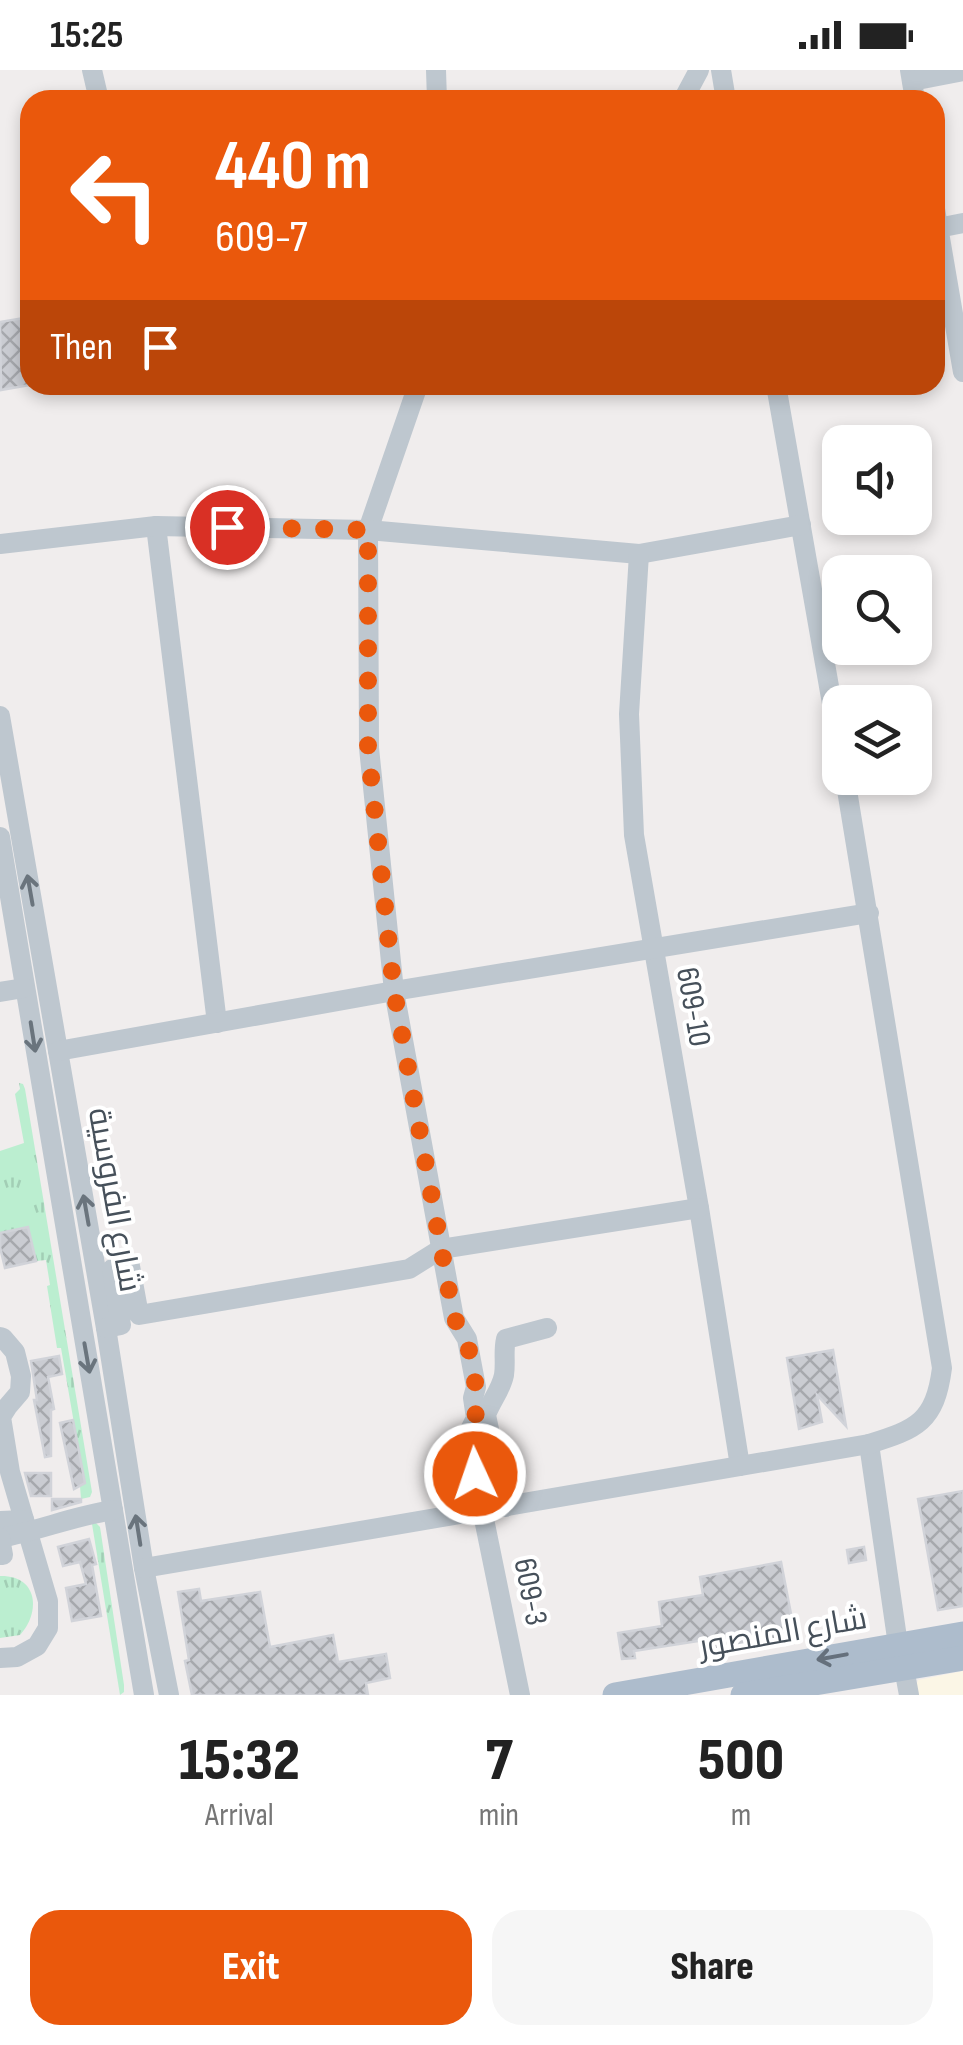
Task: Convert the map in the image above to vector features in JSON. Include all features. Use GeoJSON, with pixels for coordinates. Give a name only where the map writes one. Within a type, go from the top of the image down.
{"type":"FeatureCollection","features":[{"type":"Feature","properties":{"kind":"main road","name":"شارع المنصور"},"geometry":{"type":"LineString","coordinates":[[744,1695],[901,1656],[963,1634]]}},
{"type":"Feature","properties":{"kind":"main road","name":"شارع المنصور"},"geometry":{"type":"LineString","coordinates":[[615,1695],[901,1656],[963,1658]]}},
{"type":"Feature","properties":{"kind":"street"},"geometry":{"type":"LineString","coordinates":[[912,84],[963,71]]}},
{"type":"Feature","properties":{"kind":"street"},"geometry":{"type":"LineString","coordinates":[[945,265],[963,372]]}},
{"type":"Feature","properties":{"kind":"street","name":"609-3"},"geometry":{"type":"LineString","coordinates":[[415,395],[368,530],[368,748],[394,991],[454,1318],[467,1340],[476,1387],[476,1418],[467,1436],[520,1695]]}},
{"type":"Feature","properties":{"kind":"street"},"geometry":{"type":"LineString","coordinates":[[778,395],[829,685]]}},
{"type":"Feature","properties":{"kind":"street"},"geometry":{"type":"LineString","coordinates":[[0,544],[156,526],[368,530],[639,554],[801,525]]}},
{"type":"Feature","properties":{"kind":"street"},"geometry":{"type":"LineString","coordinates":[[156,526],[217,1023]]}},
{"type":"Feature","properties":{"kind":"street","name":"609-10"},"geometry":{"type":"LineString","coordinates":[[639,554],[629,714],[634,835],[740,1466]]}},
{"type":"Feature","properties":{"kind":"street","name":"شارع الفروسية"},"geometry":{"type":"LineString","coordinates":[[0,716],[4,772],[58,1050],[144,1568],[169,1695]]}},
{"type":"Feature","properties":{"kind":"street"},"geometry":{"type":"LineString","coordinates":[[144,1568],[869,1444],[907,1432],[927,1414],[938,1396],[942,1368],[848,795]]}},
{"type":"Feature","properties":{"kind":"street","name":"شارع الفروسية"},"geometry":{"type":"LineString","coordinates":[[0,837],[144,1695]]}},
{"type":"Feature","properties":{"kind":"street"},"geometry":{"type":"LineString","coordinates":[[58,1050],[869,913]]}},
{"type":"Feature","properties":{"kind":"street"},"geometry":{"type":"LineString","coordinates":[[0,992],[24,988]]}},
{"type":"Feature","properties":{"kind":"street"},"geometry":{"type":"LineString","coordinates":[[106,1328],[121,1325],[112,1269],[130,1266],[139,1314],[409,1269],[441,1249],[699,1208]]}},
{"type":"Feature","properties":{"kind":"street"},"geometry":{"type":"LineString","coordinates":[[504,1507],[486,1415],[505,1372],[506,1339],[547,1328]]}},
{"type":"Feature","properties":{"kind":"street"},"geometry":{"type":"LineString","coordinates":[[0,1337],[15,1352],[21,1376],[20,1392],[1,1418],[10,1472],[48,1601],[48,1628],[36,1646],[17,1657],[0,1658]]}},
{"type":"Feature","properties":{"kind":"street"},"geometry":{"type":"LineString","coordinates":[[869,1444],[908,1695]]}},
{"type":"Feature","properties":{"kind":"street"},"geometry":{"type":"LineString","coordinates":[[0,1555],[4,1555],[0,1538],[27,1526],[113,1510]]}},
{"type":"Feature","properties":{"kind":"street"},"geometry":{"type":"LineString","coordinates":[[0,1521],[27,1526]]}},
{"type":"Feature","properties":{"kind":"shaded area"},"geometry":{"type":"Polygon","coordinates":[[[963,1671],[963,1695],[913,1695],[918,1680],[963,1671]]]}},
{"type":"Feature","properties":{"kind":"green space"},"geometry":{"type":"Polygon","coordinates":[[[19,1083],[25,1089],[92,1492],[90,1497],[81,1499],[80,1486],[84,1481],[61,1348],[57,1348],[46,1260],[36,1261],[28,1227],[0,1233],[0,1151],[24,1143],[15,1094],[19,1083]]]}},
{"type":"Feature","properties":{"kind":"green space"},"geometry":{"type":"Polygon","coordinates":[[[92,1524],[100,1527],[124,1685],[120,1695],[92,1524]]]}},
{"type":"Feature","properties":{"kind":"green space"},"geometry":{"type":"Polygon","coordinates":[[[0,1576],[22,1582],[32,1596],[31,1616],[20,1635],[0,1638],[0,1576]]]}},
{"type":"Feature","properties":{"kind":"building"},"geometry":{"type":"Polygon","coordinates":[[[20,319],[20,387],[1,390],[0,322],[20,319]]]}},
{"type":"Feature","properties":{"kind":"building"},"geometry":{"type":"Polygon","coordinates":[[[28,1227],[36,1261],[5,1268],[0,1233],[28,1227]]]}},
{"type":"Feature","properties":{"kind":"building"},"geometry":{"type":"Polygon","coordinates":[[[833,1350],[846,1426],[817,1395],[822,1422],[799,1429],[787,1358],[833,1350]]]}},
{"type":"Feature","properties":{"kind":"building"},"geometry":{"type":"Polygon","coordinates":[[[59,1356],[62,1374],[48,1377],[54,1409],[51,1456],[45,1457],[31,1361],[59,1356]]]}},
{"type":"Feature","properties":{"kind":"building"},"geometry":{"type":"Polygon","coordinates":[[[73,1420],[85,1483],[74,1489],[60,1423],[73,1420]]]}},
{"type":"Feature","properties":{"kind":"building"},"geometry":{"type":"Polygon","coordinates":[[[25,1473],[51,1473],[51,1496],[31,1496],[25,1473]]]}},
{"type":"Feature","properties":{"kind":"building"},"geometry":{"type":"Polygon","coordinates":[[[963,1491],[963,1606],[938,1610],[918,1499],[963,1491]]]}},
{"type":"Feature","properties":{"kind":"building"},"geometry":{"type":"Polygon","coordinates":[[[52,1499],[81,1499],[81,1502],[52,1510],[52,1499]]]}},
{"type":"Feature","properties":{"kind":"building"},"geometry":{"type":"Polygon","coordinates":[[[89,1539],[96,1564],[92,1565],[101,1616],[72,1621],[66,1588],[86,1584],[80,1562],[63,1566],[58,1547],[89,1539]]]}},
{"type":"Feature","properties":{"kind":"building"},"geometry":{"type":"Polygon","coordinates":[[[864,1547],[866,1560],[849,1563],[847,1550],[864,1547]]]}},
{"type":"Feature","properties":{"kind":"building"},"geometry":{"type":"Polygon","coordinates":[[[781,1562],[796,1640],[714,1655],[711,1639],[634,1651],[635,1658],[622,1659],[618,1633],[662,1626],[659,1602],[703,1595],[700,1577],[781,1562]]]}},
{"type":"Feature","properties":{"kind":"building"},"geometry":{"type":"Polygon","coordinates":[[[199,1589],[201,1601],[260,1592],[270,1647],[333,1635],[338,1662],[386,1654],[390,1678],[366,1683],[368,1695],[192,1695],[178,1592],[199,1589]]]}},
{"type":"Feature","properties":{"kind":"route"},"geometry":{"type":"LineString","coordinates":[[227,527],[368,530],[368,748],[394,991],[454,1318],[467,1340],[476,1387],[476,1418],[467,1436],[475,1474]]}}]}
